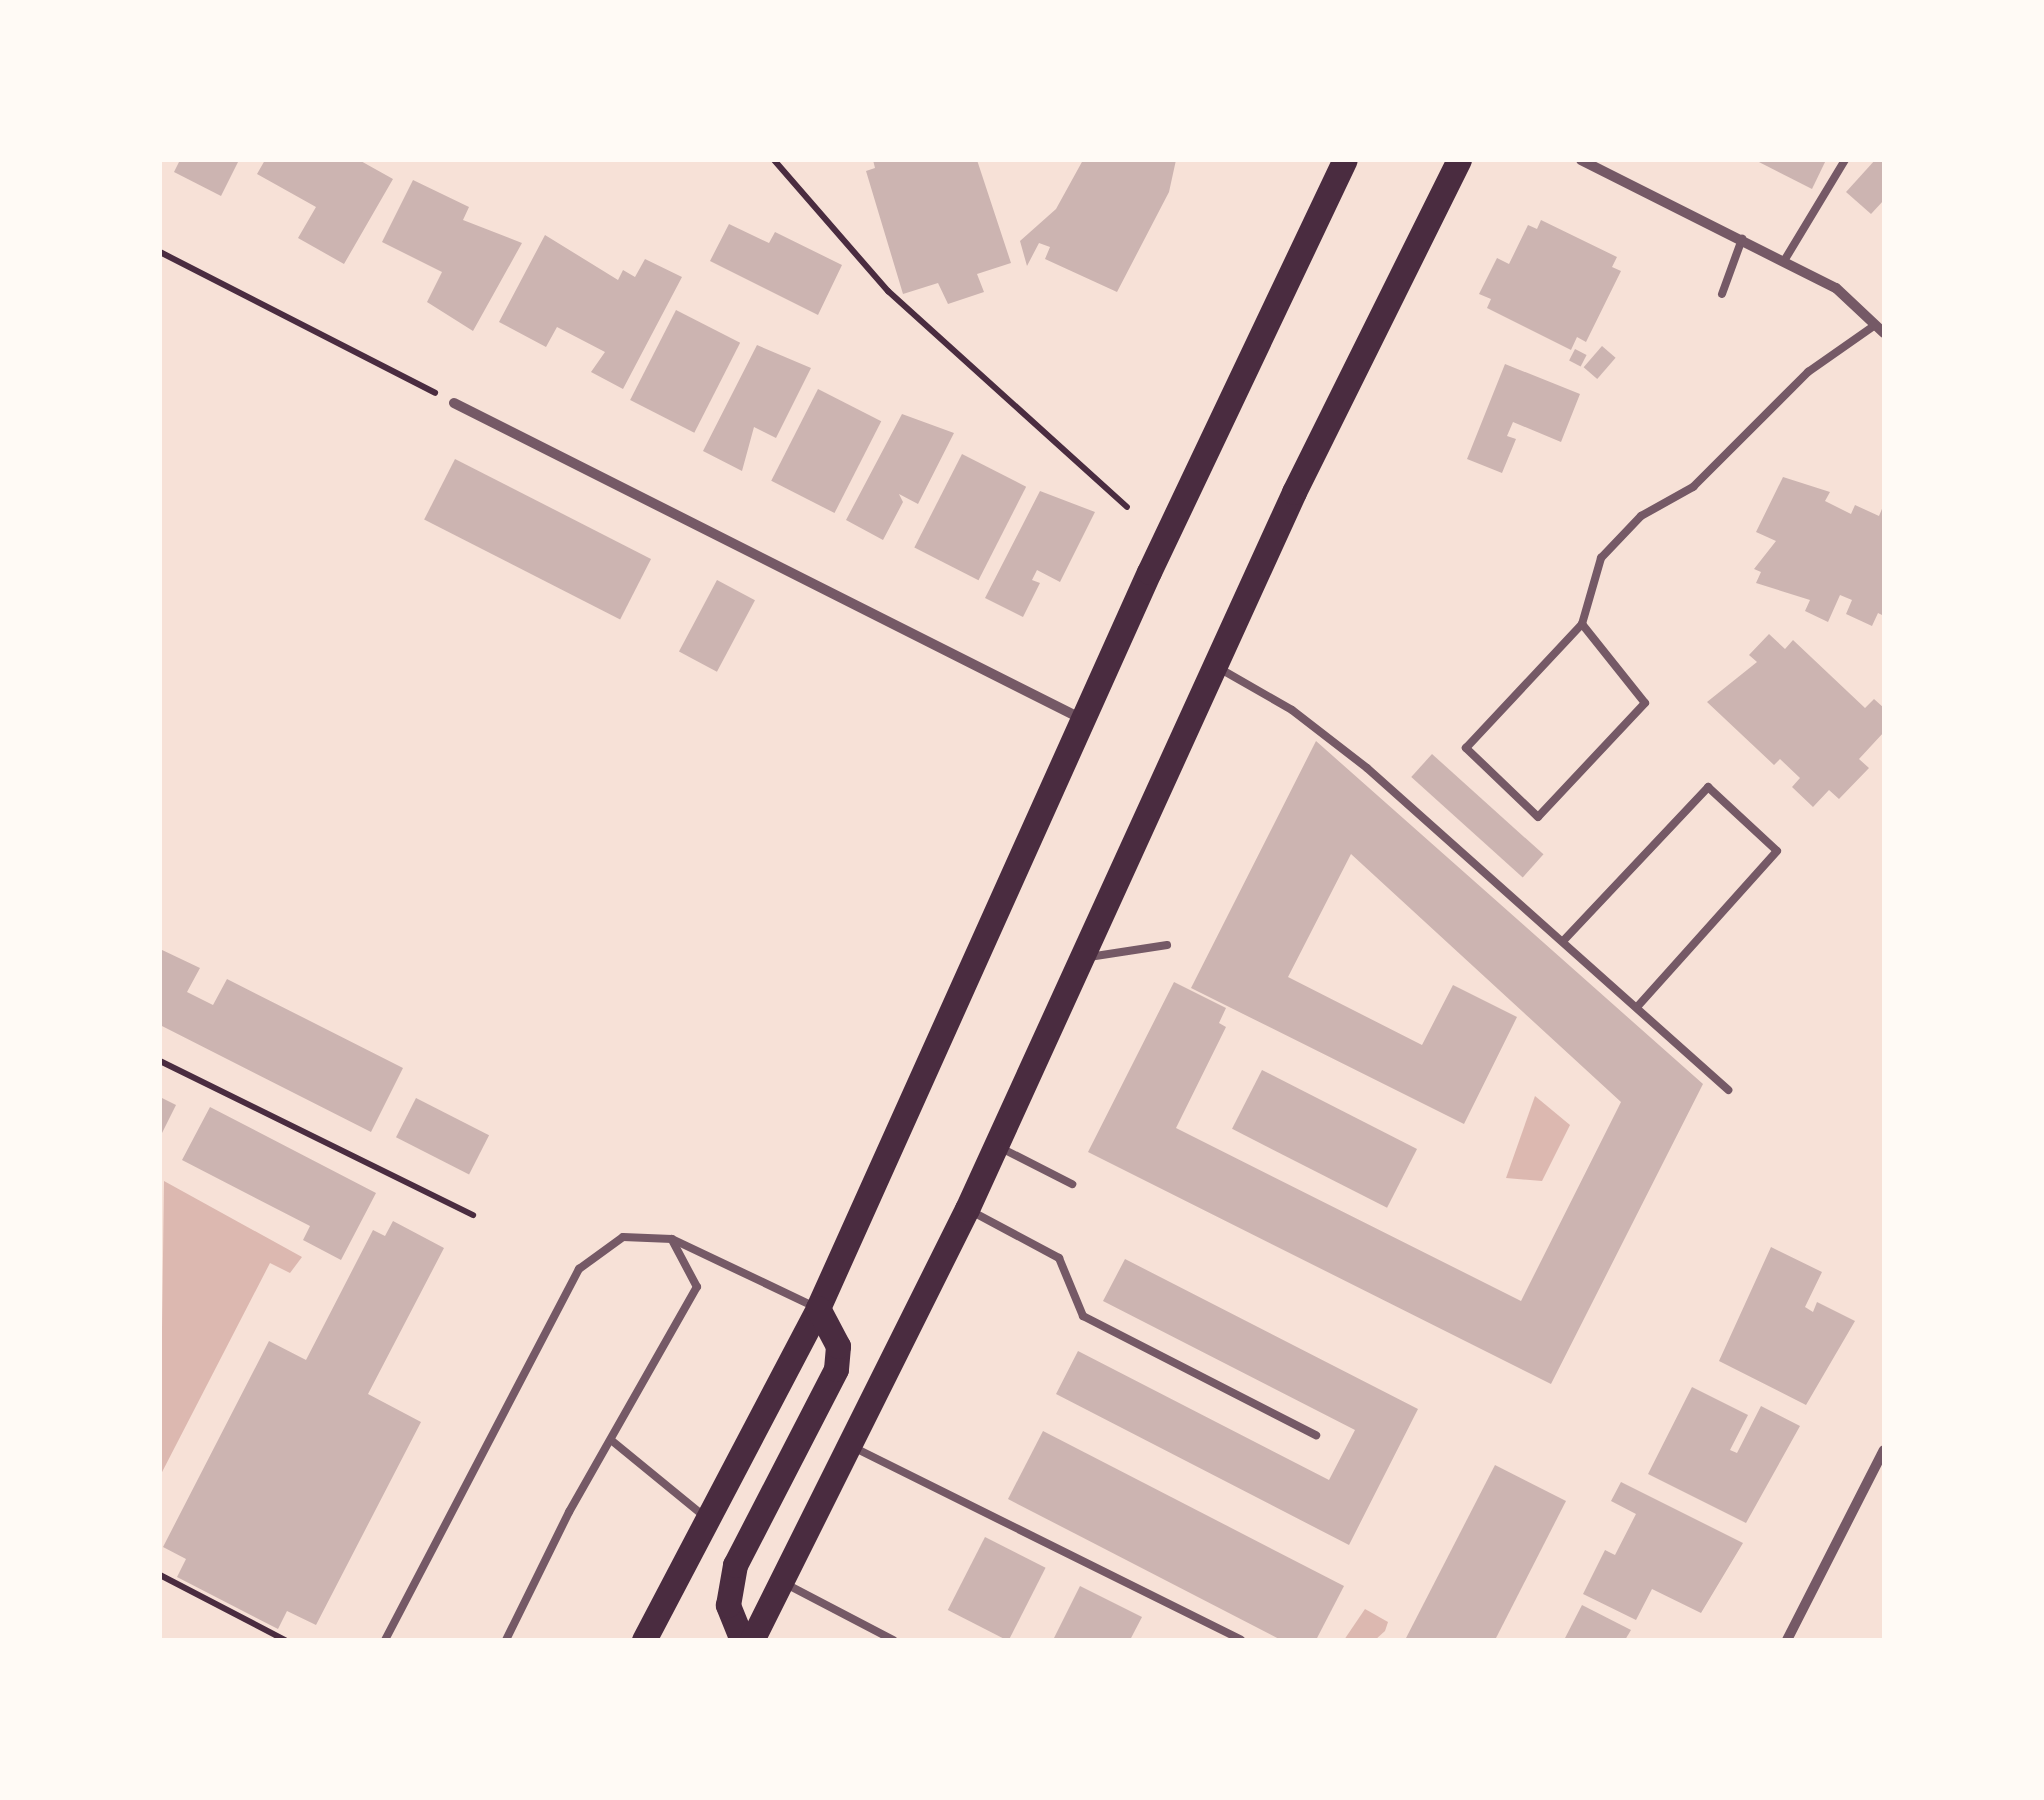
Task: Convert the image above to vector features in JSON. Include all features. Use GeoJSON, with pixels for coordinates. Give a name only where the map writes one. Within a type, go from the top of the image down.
{"type":"FeatureCollection","features":[{"type":"Feature","properties":{"kind":"main road"},"geometry":{"type":"LineString","coordinates":[[644,1640],[818,1308],[1083,719],[1345,160]]}},
{"type":"Feature","properties":{"kind":"main road"},"geometry":{"type":"LineString","coordinates":[[752,1640],[853,1447],[967,1209],[1218,667],[1294,492],[1459,160]]}},
{"type":"Feature","properties":{"kind":"main road"},"geometry":{"type":"LineString","coordinates":[[742,1640],[728,1605],[735,1565],[836,1369],[838,1346],[818,1308]]}},
{"type":"Feature","properties":{"kind":"street"},"geometry":{"type":"LineString","coordinates":[[1580,160],[1836,288],[1880,329]]}},
{"type":"Feature","properties":{"kind":"street"},"geometry":{"type":"LineString","coordinates":[[454,403],[1083,719]]}},
{"type":"Feature","properties":{"kind":"street"},"geometry":{"type":"LineString","coordinates":[[1787,1640],[1884,1450]]}},
{"type":"Feature","properties":{"kind":"lane"},"geometry":{"type":"LineString","coordinates":[[1784,261],[1845,160]]}},
{"type":"Feature","properties":{"kind":"lane"},"geometry":{"type":"LineString","coordinates":[[1722,294],[1742,239]]}},
{"type":"Feature","properties":{"kind":"lane"},"geometry":{"type":"LineString","coordinates":[[1582,624],[1645,704],[1538,818],[1466,748],[1582,624],[1601,558],[1641,516],[1694,487],[1808,372],[1880,329]]}},
{"type":"Feature","properties":{"kind":"lane"},"geometry":{"type":"LineString","coordinates":[[1218,667],[1292,710],[1352,756],[1566,939],[1728,1090]]}},
{"type":"Feature","properties":{"kind":"lane"},"geometry":{"type":"LineString","coordinates":[[1566,939],[1708,787],[1777,851],[1639,1006]]}},
{"type":"Feature","properties":{"kind":"lane"},"geometry":{"type":"LineString","coordinates":[[1080,959],[1167,945]]}},
{"type":"Feature","properties":{"kind":"lane"},"geometry":{"type":"LineString","coordinates":[[997,1146],[1072,1184]]}},
{"type":"Feature","properties":{"kind":"lane"},"geometry":{"type":"LineString","coordinates":[[967,1209],[1059,1258],[1084,1316],[1316,1436]]}},
{"type":"Feature","properties":{"kind":"lane"},"geometry":{"type":"LineString","coordinates":[[385,1640],[580,1269],[623,1237],[672,1239],[818,1308]]}},
{"type":"Feature","properties":{"kind":"lane"},"geometry":{"type":"LineString","coordinates":[[506,1640],[611,1440],[697,1288],[672,1239]]}},
{"type":"Feature","properties":{"kind":"lane"},"geometry":{"type":"LineString","coordinates":[[611,1440],[707,1519]]}},
{"type":"Feature","properties":{"kind":"lane"},"geometry":{"type":"LineString","coordinates":[[853,1447],[1242,1640]]}},
{"type":"Feature","properties":{"kind":"lane"},"geometry":{"type":"LineString","coordinates":[[783,1582],[893,1640]]}},
{"type":"Feature","properties":{"kind":"path"},"geometry":{"type":"LineString","coordinates":[[774,160],[888,291],[1127,507]]}},
{"type":"Feature","properties":{"kind":"path"},"geometry":{"type":"LineString","coordinates":[[160,252],[454,403]]}},
{"type":"Feature","properties":{"kind":"path"},"geometry":{"type":"LineString","coordinates":[[160,1061],[474,1215]]}},
{"type":"Feature","properties":{"kind":"path"},"geometry":{"type":"LineString","coordinates":[[160,1575],[285,1640]]}},
{"type":"Feature","properties":{"kind":"shaded area"},"geometry":{"type":"Polygon","coordinates":[[[1535,1096],[1570,1125],[1542,1181],[1506,1178],[1535,1096]]]}},
{"type":"Feature","properties":{"kind":"shaded area"},"geometry":{"type":"Polygon","coordinates":[[[164,1181],[302,1257],[290,1273],[270,1263],[160,1476],[164,1181]]]}},
{"type":"Feature","properties":{"kind":"shaded area"},"geometry":{"type":"Polygon","coordinates":[[[1365,1609],[1388,1622],[1385,1631],[1375,1640],[1344,1640],[1365,1609]]]}},
{"type":"Feature","properties":{"kind":"building"},"geometry":{"type":"Polygon","coordinates":[[[180,160],[239,160],[221,196],[174,172],[180,160]]]}},
{"type":"Feature","properties":{"kind":"building"},"geometry":{"type":"Polygon","coordinates":[[[265,160],[359,160],[393,179],[344,264],[298,238],[316,207],[257,174],[265,160]]]}},
{"type":"Feature","properties":{"kind":"building"},"geometry":{"type":"Polygon","coordinates":[[[873,160],[977,160],[1011,263],[977,274],[984,292],[948,304],[938,283],[903,294],[866,171],[875,168],[873,160]]]}},
{"type":"Feature","properties":{"kind":"building"},"geometry":{"type":"Polygon","coordinates":[[[1083,160],[1176,160],[1169,192],[1117,292],[1045,259],[1050,247],[1039,243],[1027,266],[1020,241],[1056,209],[1083,160]]]}},
{"type":"Feature","properties":{"kind":"building"},"geometry":{"type":"Polygon","coordinates":[[[1755,160],[1826,160],[1812,189],[1755,160]]]}},
{"type":"Feature","properties":{"kind":"building"},"geometry":{"type":"Polygon","coordinates":[[[1875,160],[1884,160],[1884,200],[1871,214],[1846,192],[1875,160]]]}},
{"type":"Feature","properties":{"kind":"building"},"geometry":{"type":"Polygon","coordinates":[[[413,180],[469,207],[463,220],[522,243],[473,331],[427,302],[442,272],[382,242],[413,180]]]}},
{"type":"Feature","properties":{"kind":"building"},"geometry":{"type":"Polygon","coordinates":[[[1541,220],[1617,257],[1612,267],[1621,271],[1586,342],[1577,337],[1571,350],[1487,308],[1491,299],[1479,294],[1497,258],[1509,264],[1528,225],[1537,229],[1541,220]]]}},
{"type":"Feature","properties":{"kind":"building"},"geometry":{"type":"Polygon","coordinates":[[[729,224],[769,243],[775,232],[842,265],[818,315],[710,261],[729,224]]]}},
{"type":"Feature","properties":{"kind":"building"},"geometry":{"type":"Polygon","coordinates":[[[545,235],[618,280],[623,270],[635,277],[645,259],[682,277],[623,389],[591,372],[605,352],[557,327],[546,347],[499,322],[545,235]]]}},
{"type":"Feature","properties":{"kind":"building"},"geometry":{"type":"Polygon","coordinates":[[[676,310],[740,343],[694,433],[630,400],[676,310]]]}},
{"type":"Feature","properties":{"kind":"building"},"geometry":{"type":"Polygon","coordinates":[[[757,345],[811,368],[776,438],[754,427],[742,471],[703,451],[757,345]]]}},
{"type":"Feature","properties":{"kind":"building"},"geometry":{"type":"Polygon","coordinates":[[[1602,346],[1616,358],[1597,379],[1584,367],[1602,346]]]}},
{"type":"Feature","properties":{"kind":"building"},"geometry":{"type":"Polygon","coordinates":[[[1575,349],[1587,355],[1581,366],[1569,361],[1575,349]]]}},
{"type":"Feature","properties":{"kind":"building"},"geometry":{"type":"Polygon","coordinates":[[[1505,364],[1580,394],[1561,442],[1513,422],[1507,436],[1516,439],[1502,473],[1467,459],[1505,364]]]}},
{"type":"Feature","properties":{"kind":"building"},"geometry":{"type":"Polygon","coordinates":[[[818,389],[881,421],[835,513],[771,481],[818,389]]]}},
{"type":"Feature","properties":{"kind":"building"},"geometry":{"type":"Polygon","coordinates":[[[902,414],[954,433],[918,504],[899,494],[903,502],[883,540],[846,520],[902,414]]]}},
{"type":"Feature","properties":{"kind":"building"},"geometry":{"type":"Polygon","coordinates":[[[962,454],[1026,487],[978,580],[914,548],[962,454]]]}},
{"type":"Feature","properties":{"kind":"building"},"geometry":{"type":"Polygon","coordinates":[[[455,459],[651,559],[620,619],[424,520],[455,459]]]}},
{"type":"Feature","properties":{"kind":"building"},"geometry":{"type":"Polygon","coordinates":[[[1783,477],[1830,492],[1825,501],[1851,514],[1855,505],[1879,516],[1884,504],[1884,616],[1878,613],[1872,626],[1846,614],[1852,600],[1840,595],[1828,622],[1805,611],[1810,600],[1756,583],[1761,572],[1754,569],[1776,541],[1756,532],[1783,477]]]}},
{"type":"Feature","properties":{"kind":"building"},"geometry":{"type":"Polygon","coordinates":[[[1040,491],[1095,512],[1060,582],[1037,570],[1032,580],[1040,583],[1023,617],[985,598],[1040,491]]]}},
{"type":"Feature","properties":{"kind":"building"},"geometry":{"type":"Polygon","coordinates":[[[717,580],[755,600],[717,672],[679,652],[717,580]]]}},
{"type":"Feature","properties":{"kind":"building"},"geometry":{"type":"Polygon","coordinates":[[[1769,634],[1785,649],[1793,640],[1865,708],[1874,699],[1884,708],[1884,732],[1859,759],[1869,768],[1839,799],[1829,790],[1813,807],[1792,787],[1800,778],[1780,759],[1774,765],[1707,702],[1757,662],[1749,655],[1769,634]]]}},
{"type":"Feature","properties":{"kind":"building"},"geometry":{"type":"Polygon","coordinates":[[[1316,741],[1703,1084],[1551,1384],[1088,1152],[1174,982],[1226,1008],[1219,1023],[1226,1027],[1176,1128],[1521,1301],[1621,1102],[1351,854],[1288,977],[1422,1045],[1453,985],[1517,1017],[1464,1124],[1191,988],[1316,741]]]}},
{"type":"Feature","properties":{"kind":"building"},"geometry":{"type":"Polygon","coordinates":[[[1432,754],[1543,854],[1523,877],[1411,777],[1432,754]]]}},
{"type":"Feature","properties":{"kind":"building"},"geometry":{"type":"Polygon","coordinates":[[[160,949],[200,968],[187,992],[213,1005],[227,979],[403,1068],[371,1132],[160,1025],[160,949]]]}},
{"type":"Feature","properties":{"kind":"building"},"geometry":{"type":"Polygon","coordinates":[[[1262,1070],[1417,1149],[1387,1208],[1232,1129],[1262,1070]]]}},
{"type":"Feature","properties":{"kind":"building"},"geometry":{"type":"Polygon","coordinates":[[[160,1097],[176,1105],[160,1137],[160,1097]]]}},
{"type":"Feature","properties":{"kind":"building"},"geometry":{"type":"Polygon","coordinates":[[[416,1098],[489,1135],[469,1174],[396,1137],[416,1098]]]}},
{"type":"Feature","properties":{"kind":"building"},"geometry":{"type":"Polygon","coordinates":[[[210,1107],[376,1193],[341,1260],[303,1240],[310,1226],[182,1160],[210,1107]]]}},
{"type":"Feature","properties":{"kind":"building"},"geometry":{"type":"Polygon","coordinates":[[[393,1221],[444,1248],[368,1394],[421,1422],[316,1625],[287,1611],[278,1629],[177,1577],[186,1559],[163,1547],[269,1341],[306,1360],[373,1230],[385,1236],[393,1221]]]}},
{"type":"Feature","properties":{"kind":"building"},"geometry":{"type":"Polygon","coordinates":[[[1771,1247],[1822,1272],[1805,1307],[1813,1312],[1817,1302],[1855,1321],[1806,1405],[1719,1361],[1771,1247]]]}},
{"type":"Feature","properties":{"kind":"building"},"geometry":{"type":"Polygon","coordinates":[[[1125,1259],[1418,1409],[1349,1545],[1056,1394],[1078,1351],[1329,1480],[1355,1430],[1103,1301],[1125,1259]]]}},
{"type":"Feature","properties":{"kind":"building"},"geometry":{"type":"Polygon","coordinates":[[[1692,1387],[1748,1415],[1730,1450],[1737,1453],[1761,1406],[1800,1426],[1746,1523],[1648,1474],[1692,1387]]]}},
{"type":"Feature","properties":{"kind":"building"},"geometry":{"type":"Polygon","coordinates":[[[1043,1431],[1344,1586],[1316,1640],[1281,1640],[1008,1499],[1043,1431]]]}},
{"type":"Feature","properties":{"kind":"building"},"geometry":{"type":"Polygon","coordinates":[[[1495,1465],[1566,1501],[1495,1640],[1405,1640],[1495,1465]]]}},
{"type":"Feature","properties":{"kind":"building"},"geometry":{"type":"Polygon","coordinates":[[[1621,1482],[1743,1543],[1701,1613],[1652,1589],[1636,1620],[1583,1594],[1605,1550],[1615,1555],[1636,1514],[1611,1501],[1621,1482]]]}},
{"type":"Feature","properties":{"kind":"building"},"geometry":{"type":"Polygon","coordinates":[[[985,1537],[1046,1568],[1009,1640],[948,1610],[985,1537]]]}},
{"type":"Feature","properties":{"kind":"building"},"geometry":{"type":"Polygon","coordinates":[[[1080,1586],[1142,1617],[1130,1640],[1053,1640],[1080,1586]]]}},
{"type":"Feature","properties":{"kind":"building"},"geometry":{"type":"Polygon","coordinates":[[[1582,1605],[1631,1630],[1625,1640],[1564,1640],[1582,1605]]]}}]}
